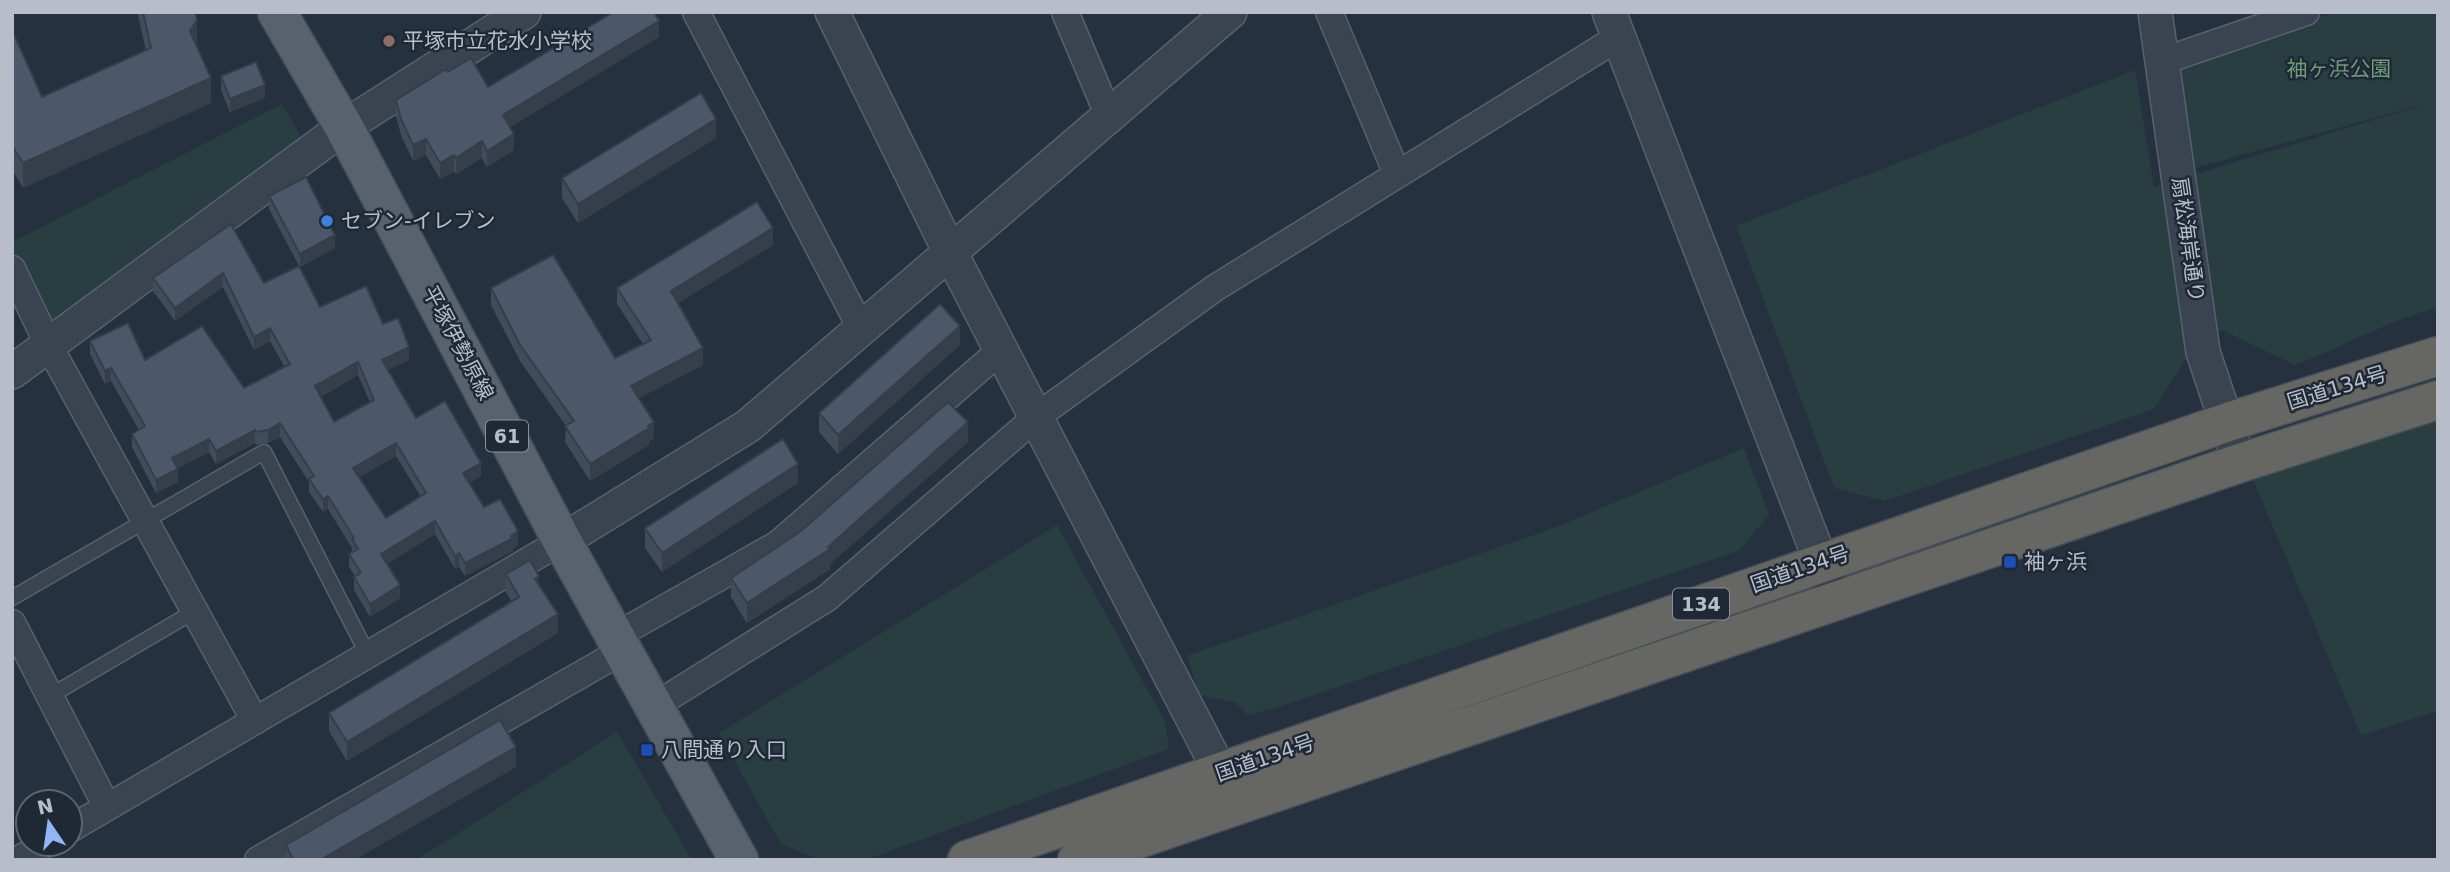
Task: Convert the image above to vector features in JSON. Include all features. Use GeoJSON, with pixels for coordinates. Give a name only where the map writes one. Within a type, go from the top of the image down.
{"type":"FeatureCollection","features":[{"type":"Feature","properties":{"kind":"highway","name":"国道134号"},"geometry":{"type":"LineString","coordinates":[[967,860],[1821,561],[2228,422],[2438,356]]}},
{"type":"Feature","properties":{"kind":"highway","name":"国道134号"},"geometry":{"type":"LineString","coordinates":[[1077,860],[2240,463],[2438,400]]}},
{"type":"Feature","properties":{"kind":"main road","name":"平塚伊勢原線"},"geometry":{"type":"LineString","coordinates":[[277,12],[344,127],[562,541],[739,860]]}},
{"type":"Feature","properties":{"kind":"street"},"geometry":{"type":"LineString","coordinates":[[12,372],[344,127],[524,12]]}},
{"type":"Feature","properties":{"kind":"street"},"geometry":{"type":"LineString","coordinates":[[696,12],[861,328]]}},
{"type":"Feature","properties":{"kind":"street"},"geometry":{"type":"LineString","coordinates":[[832,12],[950,252],[1221,773]]}},
{"type":"Feature","properties":{"kind":"street"},"geometry":{"type":"LineString","coordinates":[[1065,12],[1108,114]]}},
{"type":"Feature","properties":{"kind":"street"},"geometry":{"type":"LineString","coordinates":[[84,821],[562,541],[748,426],[1108,114],[1230,12]]}},
{"type":"Feature","properties":{"kind":"street"},"geometry":{"type":"LineString","coordinates":[[1329,12],[1397,174]]}},
{"type":"Feature","properties":{"kind":"street","name":"扇松海岸通り"},"geometry":{"type":"LineString","coordinates":[[2155,12],[2203,352],[2240,463]]}},
{"type":"Feature","properties":{"kind":"street"},"geometry":{"type":"LineString","coordinates":[[2163,61],[2306,12]]}},
{"type":"Feature","properties":{"kind":"street"},"geometry":{"type":"LineString","coordinates":[[653,707],[827,598],[1036,417],[1215,288],[1397,174],[1614,25],[1836,601]]}},
{"type":"Feature","properties":{"kind":"street"},"geometry":{"type":"LineString","coordinates":[[12,269],[49,346],[255,721]]}},
{"type":"Feature","properties":{"kind":"street"},"geometry":{"type":"LineString","coordinates":[[258,860],[618,644],[778,544],[1001,351]]}},
{"type":"Feature","properties":{"kind":"street"},"geometry":{"type":"LineString","coordinates":[[12,623],[107,807]]}},
{"type":"Feature","properties":{"kind":"lane"},"geometry":{"type":"LineString","coordinates":[[12,598],[144,519],[264,452],[368,655]]}},
{"type":"Feature","properties":{"kind":"lane"},"geometry":{"type":"LineString","coordinates":[[50,696],[195,611]]}},
{"type":"Feature","properties":{"kind":"green space","name":"袖ヶ浜公園"},"geometry":{"type":"Polygon","coordinates":[[[2334,12],[2438,12],[2438,307],[2384,326],[2295,365],[2222,330],[2189,354],[2154,409],[1885,501],[1834,488],[1736,226],[2135,70],[2154,187],[2432,102],[2187,170],[2171,68],[2334,12]]]}},
{"type":"Feature","properties":{"kind":"green space"},"geometry":{"type":"Polygon","coordinates":[[[282,104],[303,140],[50,329],[12,251],[12,242],[282,104]]]}},
{"type":"Feature","properties":{"kind":"green space"},"geometry":{"type":"Polygon","coordinates":[[[2438,413],[2438,711],[2361,735],[2249,470],[2438,413]]]}},
{"type":"Feature","properties":{"kind":"green space"},"geometry":{"type":"Polygon","coordinates":[[[1744,448],[1769,515],[1740,550],[1275,708],[1248,715],[1235,702],[1200,696],[1187,656],[1554,528],[1744,448]]]}},
{"type":"Feature","properties":{"kind":"green space"},"geometry":{"type":"Polygon","coordinates":[[[1057,525],[1165,722],[1169,749],[865,860],[821,860],[781,844],[719,733],[1057,525]]]}},
{"type":"Feature","properties":{"kind":"green space"},"geometry":{"type":"Polygon","coordinates":[[[617,732],[692,860],[416,860],[617,732]]]}},
{"type":"Feature","properties":{"kind":"building"},"geometry":{"type":"Polygon","coordinates":[[[143,12],[195,12],[197,20],[190,31],[211,78],[23,163],[12,146],[12,30],[42,97],[151,48],[143,12]]]}},
{"type":"Feature","properties":{"kind":"building"},"geometry":{"type":"Polygon","coordinates":[[[614,12],[654,12],[659,21],[503,115],[514,134],[487,151],[482,141],[456,158],[454,155],[440,163],[426,139],[413,145],[396,100],[446,69],[448,72],[471,58],[488,87],[614,12]]]}},
{"type":"Feature","properties":{"kind":"building"},"geometry":{"type":"Polygon","coordinates":[[[256,62],[265,85],[230,99],[221,76],[256,62]]]}},
{"type":"Feature","properties":{"kind":"building"},"geometry":{"type":"Polygon","coordinates":[[[701,93],[716,119],[578,204],[562,178],[701,93]]]}},
{"type":"Feature","properties":{"kind":"building"},"geometry":{"type":"Polygon","coordinates":[[[306,177],[335,235],[300,254],[269,196],[306,177]]]}},
{"type":"Feature","properties":{"kind":"building"},"geometry":{"type":"Polygon","coordinates":[[[757,202],[773,228],[671,291],[703,348],[631,386],[654,422],[649,428],[590,464],[565,426],[574,421],[520,345],[491,288],[553,255],[615,358],[651,340],[617,288],[757,202]]]}},
{"type":"Feature","properties":{"kind":"building"},"geometry":{"type":"Polygon","coordinates":[[[231,224],[264,283],[299,266],[320,307],[366,286],[383,324],[398,318],[409,347],[382,360],[416,418],[445,401],[481,463],[463,473],[484,507],[500,499],[518,531],[511,536],[513,538],[465,563],[459,553],[455,556],[435,521],[381,554],[400,585],[370,604],[354,577],[361,573],[349,554],[358,549],[352,539],[354,538],[328,496],[323,499],[309,479],[314,476],[280,423],[268,430],[255,430],[216,451],[209,439],[172,458],[178,469],[156,480],[132,434],[145,426],[111,368],[105,371],[90,341],[128,323],[145,360],[202,326],[244,388],[290,364],[270,328],[254,337],[223,273],[175,308],[153,278],[231,224]],[[358,362],[315,386],[334,422],[374,400],[358,362]],[[396,443],[353,468],[386,518],[426,493],[396,443]]]}},
{"type":"Feature","properties":{"kind":"building"},"geometry":{"type":"Polygon","coordinates":[[[940,304],[960,326],[838,435],[819,413],[940,304]]]}},
{"type":"Feature","properties":{"kind":"building"},"geometry":{"type":"Polygon","coordinates":[[[948,402],[968,422],[828,547],[830,549],[747,603],[731,578],[801,531],[948,402]]]}},
{"type":"Feature","properties":{"kind":"building"},"geometry":{"type":"Polygon","coordinates":[[[783,439],[798,464],[662,553],[645,528],[783,439]]]}},
{"type":"Feature","properties":{"kind":"building"},"geometry":{"type":"Polygon","coordinates":[[[530,560],[539,576],[535,579],[558,614],[347,742],[329,713],[519,597],[506,574],[530,560]]]}},
{"type":"Feature","properties":{"kind":"building"},"geometry":{"type":"Polygon","coordinates":[[[500,720],[516,747],[320,860],[293,860],[286,845],[500,720]]]}},
{"type":"Feature","properties":{"kind":"place","name":"平塚市立花水小学校"},"geometry":{"type":"Point","coordinates":[389,41]}},
{"type":"Feature","properties":{"kind":"place","name":"セブン-イレブン"},"geometry":{"type":"Point","coordinates":[327,221]}},
{"type":"Feature","properties":{"kind":"place","name":"袖ヶ浜"},"geometry":{"type":"Point","coordinates":[2010,562]}},
{"type":"Feature","properties":{"kind":"place","name":"八間通り入口"},"geometry":{"type":"Point","coordinates":[647,750]}}]}
